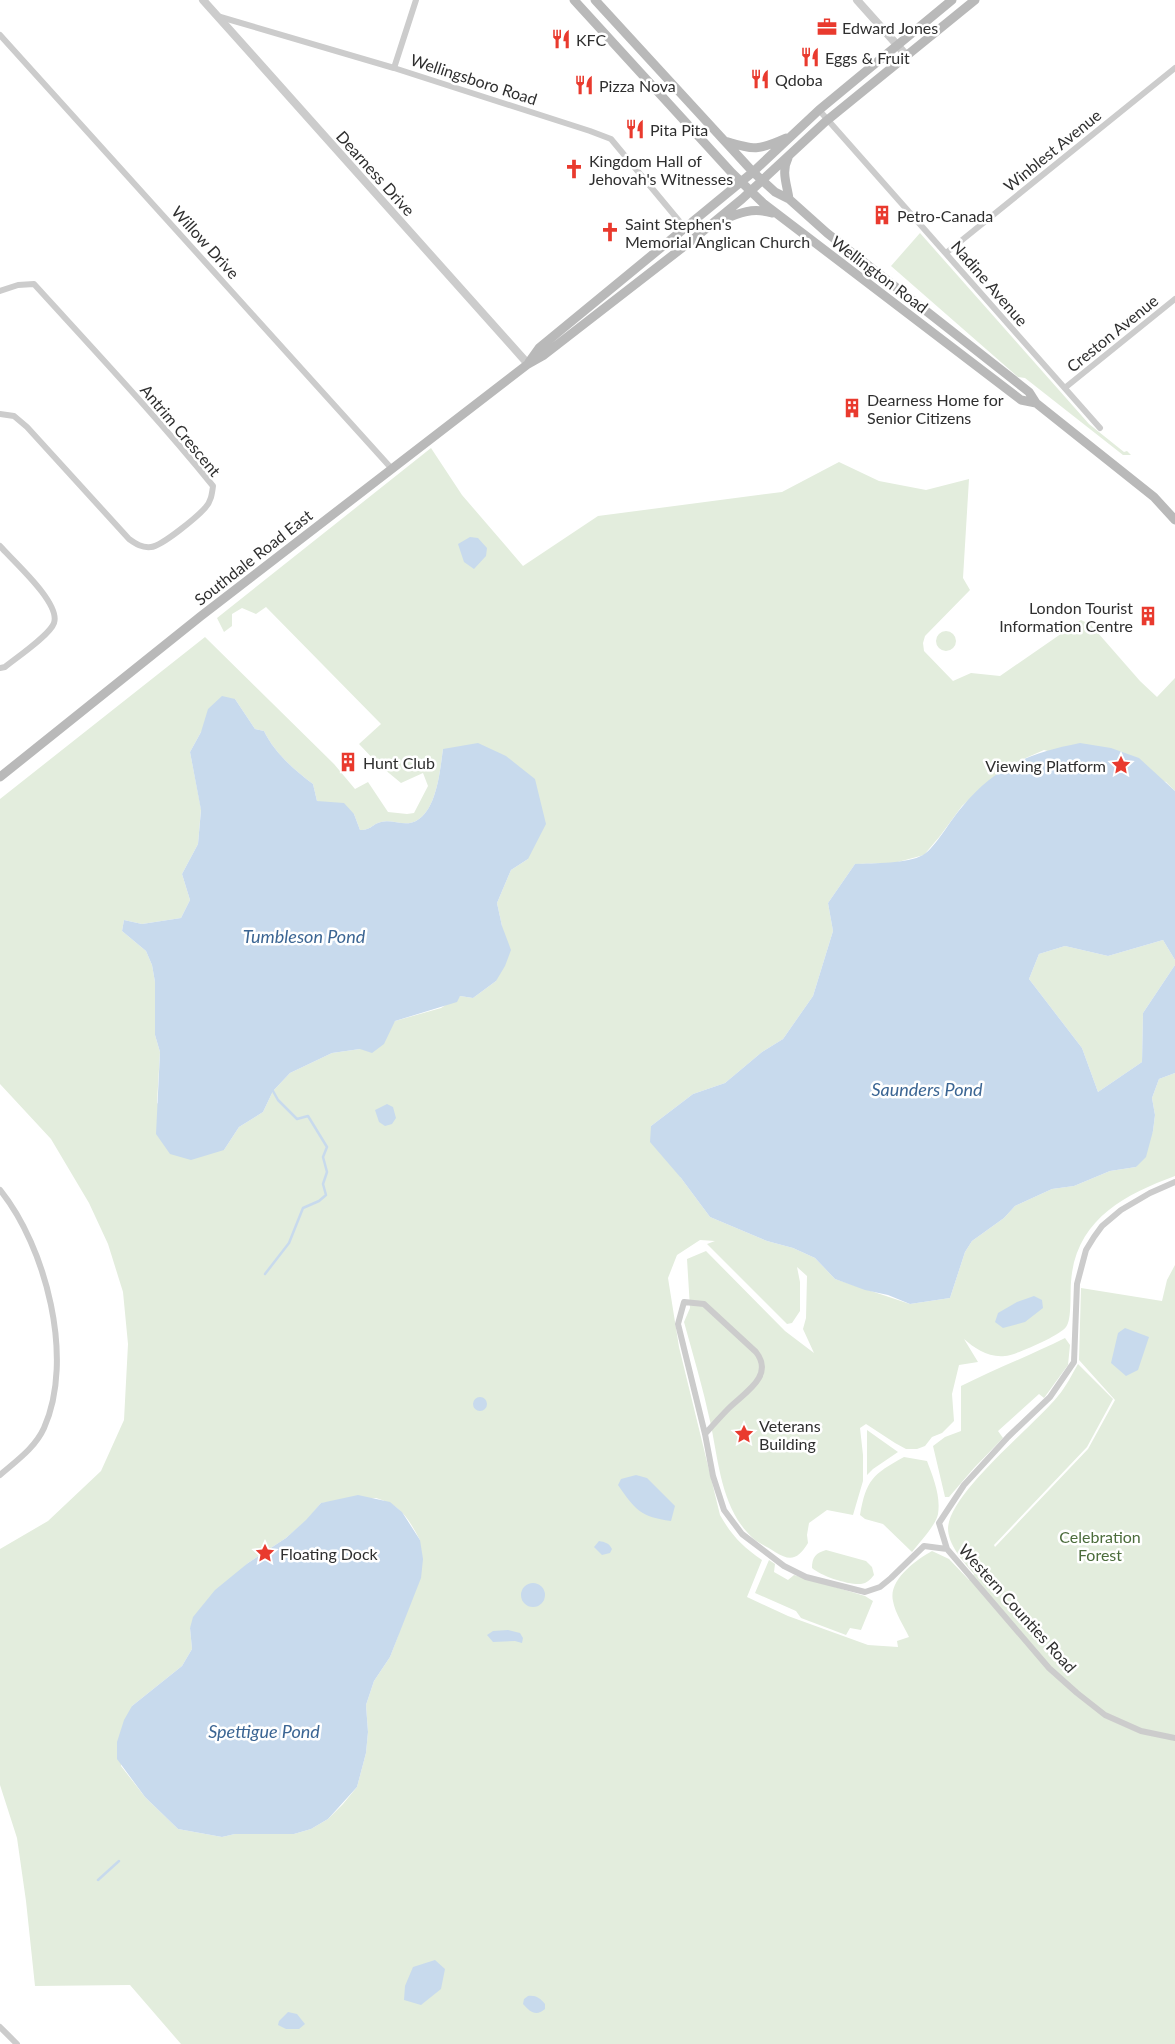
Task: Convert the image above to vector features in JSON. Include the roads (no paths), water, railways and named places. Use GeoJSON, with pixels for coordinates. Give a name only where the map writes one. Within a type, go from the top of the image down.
{"type":"FeatureCollection","features":[{"type":"Feature","properties":{"kind":"main road","name":"Wellington Road"},"geometry":{"type":"LineString","coordinates":[[574,0],[750,191],[777,214],[1022,400],[1036,403]]}},
{"type":"Feature","properties":{"kind":"main road","name":"Wellington Road"},"geometry":{"type":"LineString","coordinates":[[595,0],[754,172],[775,192],[789,199],[827,233],[1029,392],[1036,403],[1154,497],[1175,520]]}},
{"type":"Feature","properties":{"kind":"main road","name":"Southdale Road East"},"geometry":{"type":"LineString","coordinates":[[528,364],[539,348],[754,172],[819,110],[896,44],[952,0]]}},
{"type":"Feature","properties":{"kind":"main road","name":"Southdale Road East"},"geometry":{"type":"LineString","coordinates":[[0,777],[201,616],[528,364],[544,355],[711,224],[828,120],[975,0]]}},
{"type":"Feature","properties":{"kind":"main road"},"geometry":{"type":"LineString","coordinates":[[725,141],[756,149],[794,134]]}},
{"type":"Feature","properties":{"kind":"main road"},"geometry":{"type":"LineString","coordinates":[[789,199],[784,170],[790,155]]}},
{"type":"Feature","properties":{"kind":"main road"},"geometry":{"type":"LineString","coordinates":[[711,224],[748,210],[759,210],[777,214]]}},
{"type":"Feature","properties":{"kind":"street","name":"Dearness Drive"},"geometry":{"type":"LineString","coordinates":[[203,0],[528,364]]}},
{"type":"Feature","properties":{"kind":"street"},"geometry":{"type":"LineString","coordinates":[[394,68],[416,0]]}},
{"type":"Feature","properties":{"kind":"street"},"geometry":{"type":"LineString","coordinates":[[857,0],[907,56]]}},
{"type":"Feature","properties":{"kind":"street","name":"Wellingsboro Road"},"geometry":{"type":"LineString","coordinates":[[217,16],[394,68],[611,139],[685,228]]}},
{"type":"Feature","properties":{"kind":"street","name":"Willow Drive"},"geometry":{"type":"LineString","coordinates":[[0,35],[392,468]]}},
{"type":"Feature","properties":{"kind":"street","name":"Winblest Avenue"},"geometry":{"type":"LineString","coordinates":[[946,253],[1175,68]]}},
{"type":"Feature","properties":{"kind":"street","name":"Nadine Avenue"},"geometry":{"type":"LineString","coordinates":[[819,110],[1100,428]]}},
{"type":"Feature","properties":{"kind":"street","name":"Antrim Crescent"},"geometry":{"type":"LineString","coordinates":[[0,291],[18,285],[34,284],[151,412],[213,486],[212,497],[206,507],[161,544],[141,547],[129,539],[27,427],[14,416],[0,414]]}},
{"type":"Feature","properties":{"kind":"street","name":"Creston Avenue"},"geometry":{"type":"LineString","coordinates":[[1066,388],[1175,300]]}},
{"type":"Feature","properties":{"kind":"street"},"geometry":{"type":"LineString","coordinates":[[0,546],[47,598],[54,611],[54,624],[42,638],[5,667],[0,668]]}},
{"type":"Feature","properties":{"kind":"street","name":"Western Counties Road"},"geometry":{"type":"LineString","coordinates":[[1175,1182],[1150,1193],[1121,1210],[1102,1226],[1094,1236],[1086,1250],[1077,1284],[1074,1362],[1050,1397],[1008,1437],[964,1485],[939,1524],[947,1548],[1049,1668],[1105,1715],[1141,1731],[1175,1738]]}},
{"type":"Feature","properties":{"kind":"street"},"geometry":{"type":"LineString","coordinates":[[0,1190],[22,1225],[44,1273],[54,1322],[56,1367],[53,1400],[44,1428],[34,1445],[0,1474]]}},
{"type":"Feature","properties":{"kind":"street","name":"Western Counties Road"},"geometry":{"type":"LineString","coordinates":[[705,1434],[756,1383],[762,1372],[762,1362],[756,1352],[704,1304],[684,1302],[678,1324],[705,1434],[713,1476],[724,1510],[742,1534],[791,1570],[806,1577],[865,1592],[880,1587],[924,1546],[947,1548]]}},
{"type":"Feature","properties":{"kind":"street"},"geometry":{"type":"LineString","coordinates":[[0,2026],[17,2044]]}},
{"type":"Feature","properties":{"kind":"water"},"geometry":{"type":"Polygon","coordinates":[[[470,537],[478,538],[487,548],[486,556],[474,569],[464,562],[458,544],[470,537]]]}},
{"type":"Feature","properties":{"kind":"water","name":"Tumbleson Pond"},"geometry":{"type":"Polygon","coordinates":[[[222,696],[235,699],[255,729],[264,731],[273,746],[285,760],[313,784],[317,801],[344,803],[354,814],[360,830],[367,829],[381,822],[412,823],[423,816],[429,808],[436,789],[443,749],[478,743],[506,756],[535,779],[546,824],[528,859],[511,870],[497,903],[502,926],[511,950],[505,966],[496,981],[473,998],[460,996],[457,1002],[395,1021],[384,1044],[372,1053],[360,1049],[332,1053],[290,1073],[273,1091],[263,1112],[239,1127],[224,1150],[191,1160],[170,1154],[156,1134],[160,1052],[155,1035],[155,982],[152,965],[146,951],[122,931],[124,920],[142,924],[181,918],[190,900],[182,874],[198,844],[201,810],[190,752],[201,732],[208,709],[222,696]]]}},
{"type":"Feature","properties":{"kind":"water","name":"Saunders Pond"},"geometry":{"type":"Polygon","coordinates":[[[1080,743],[1111,748],[1139,758],[1175,791],[1175,960],[1163,940],[1108,956],[1065,946],[1039,954],[1029,979],[1082,1048],[1098,1092],[1142,1062],[1143,1013],[1175,965],[1175,1073],[1159,1079],[1152,1098],[1155,1115],[1146,1157],[1136,1167],[1110,1171],[1074,1186],[1052,1189],[1015,1206],[1004,1218],[972,1241],[965,1252],[950,1298],[910,1304],[888,1295],[865,1290],[835,1279],[815,1258],[793,1248],[767,1241],[710,1217],[681,1178],[650,1142],[651,1126],[693,1094],[725,1083],[762,1052],[783,1039],[813,996],[833,931],[828,903],[855,864],[899,862],[923,855],[933,846],[958,812],[975,793],[1001,771],[1045,751],[1080,743]]]}},
{"type":"Feature","properties":{"kind":"water"},"geometry":{"type":"Polygon","coordinates":[[[387,1104],[393,1107],[396,1118],[392,1124],[385,1126],[379,1122],[375,1110],[387,1104]]]}},
{"type":"Feature","properties":{"kind":"water"},"geometry":{"type":"Polygon","coordinates":[[[1034,1296],[1042,1300],[1043,1308],[1025,1322],[1003,1328],[995,1322],[998,1313],[1017,1302],[1034,1296]]]}},
{"type":"Feature","properties":{"kind":"water"},"geometry":{"type":"Polygon","coordinates":[[[1125,1328],[1149,1337],[1138,1370],[1126,1376],[1111,1363],[1118,1333],[1125,1328]]]}},
{"type":"Feature","properties":{"kind":"water"},"geometry":{"type":"Polygon","coordinates":[[[477,1397],[483,1397],[487,1404],[483,1411],[477,1411],[473,1407],[473,1401],[477,1397]]]}},
{"type":"Feature","properties":{"kind":"water"},"geometry":{"type":"Polygon","coordinates":[[[636,1475],[647,1478],[675,1506],[671,1521],[652,1517],[640,1511],[629,1501],[618,1485],[621,1479],[636,1475]]]}},
{"type":"Feature","properties":{"kind":"water","name":"Spettigue Pond"},"geometry":{"type":"Polygon","coordinates":[[[358,1495],[390,1502],[402,1512],[420,1540],[423,1559],[421,1578],[390,1657],[374,1681],[366,1705],[368,1732],[366,1753],[357,1787],[328,1819],[311,1829],[294,1834],[235,1834],[222,1837],[178,1829],[145,1797],[117,1759],[117,1742],[124,1720],[132,1706],[182,1666],[192,1649],[190,1628],[193,1617],[215,1590],[248,1563],[286,1538],[321,1503],[358,1495]]]}},
{"type":"Feature","properties":{"kind":"water"},"geometry":{"type":"Polygon","coordinates":[[[599,1541],[610,1545],[612,1549],[610,1553],[602,1555],[594,1547],[599,1541]]]}},
{"type":"Feature","properties":{"kind":"water"},"geometry":{"type":"Polygon","coordinates":[[[533,1583],[541,1587],[545,1595],[541,1603],[533,1607],[525,1603],[521,1595],[525,1587],[533,1583]]]}},
{"type":"Feature","properties":{"kind":"water"},"geometry":{"type":"Polygon","coordinates":[[[508,1630],[520,1633],[523,1638],[522,1643],[515,1641],[493,1642],[487,1635],[493,1631],[508,1630]]]}},
{"type":"Feature","properties":{"kind":"water"},"geometry":{"type":"Polygon","coordinates":[[[435,1960],[445,1969],[441,1989],[421,2005],[404,2000],[405,1986],[413,1967],[435,1960]]]}},
{"type":"Feature","properties":{"kind":"water"},"geometry":{"type":"Polygon","coordinates":[[[528,1996],[540,1999],[545,2004],[545,2009],[536,2013],[528,2009],[523,2004],[524,1999],[528,1996]]]}},
{"type":"Feature","properties":{"kind":"water"},"geometry":{"type":"Polygon","coordinates":[[[288,2012],[297,2014],[305,2024],[299,2029],[286,2029],[278,2025],[279,2021],[288,2012]]]}},
{"type":"Feature","properties":{"kind":"waterway"},"geometry":{"type":"LineString","coordinates":[[265,1274],[289,1243],[303,1208],[319,1201],[326,1195],[323,1184],[327,1172],[323,1157],[327,1147],[308,1116],[297,1119],[278,1100],[273,1091]]}},
{"type":"Feature","properties":{"kind":"waterway"},"geometry":{"type":"LineString","coordinates":[[98,1880],[119,1861]]}},
{"type":"Feature","properties":{"kind":"place","name":"Edward Jones"},"geometry":{"type":"Point","coordinates":[827,27]}},
{"type":"Feature","properties":{"kind":"place","name":"KFC"},"geometry":{"type":"Point","coordinates":[561,39]}},
{"type":"Feature","properties":{"kind":"place","name":"Eggs & Fruit"},"geometry":{"type":"Point","coordinates":[810,57]}},
{"type":"Feature","properties":{"kind":"place","name":"Qdoba"},"geometry":{"type":"Point","coordinates":[760,79]}},
{"type":"Feature","properties":{"kind":"place","name":"Pizza Nova"},"geometry":{"type":"Point","coordinates":[584,85]}},
{"type":"Feature","properties":{"kind":"place","name":"Pita Pita"},"geometry":{"type":"Point","coordinates":[635,129]}},
{"type":"Feature","properties":{"kind":"place","name":"Kingdom Hall of Jehovah's Witnesses"},"geometry":{"type":"Point","coordinates":[574,169]}},
{"type":"Feature","properties":{"kind":"place","name":"Petro-Canada"},"geometry":{"type":"Point","coordinates":[882,215]}},
{"type":"Feature","properties":{"kind":"place","name":"Saint Stephen's Memorial Anglican Church"},"geometry":{"type":"Point","coordinates":[610,232]}},
{"type":"Feature","properties":{"kind":"place","name":"Dearness Home for Senior Citizens"},"geometry":{"type":"Point","coordinates":[852,408]}},
{"type":"Feature","properties":{"kind":"place","name":"London Tourist Information Centre"},"geometry":{"type":"Point","coordinates":[1148,616]}},
{"type":"Feature","properties":{"kind":"place","name":"Hunt Club"},"geometry":{"type":"Point","coordinates":[348,762]}},
{"type":"Feature","properties":{"kind":"place","name":"Viewing Platform"},"geometry":{"type":"Point","coordinates":[1121,765]}},
{"type":"Feature","properties":{"kind":"place","name":"Veterans Building"},"geometry":{"type":"Point","coordinates":[744,1434]}},
{"type":"Feature","properties":{"kind":"place","name":"Floating Dock"},"geometry":{"type":"Point","coordinates":[265,1553]}},
{"type":"Feature","properties":{"kind":"park label","name":"Celebration Forest"},"geometry":{"type":"Point","coordinates":[1100,1545]}}]}
